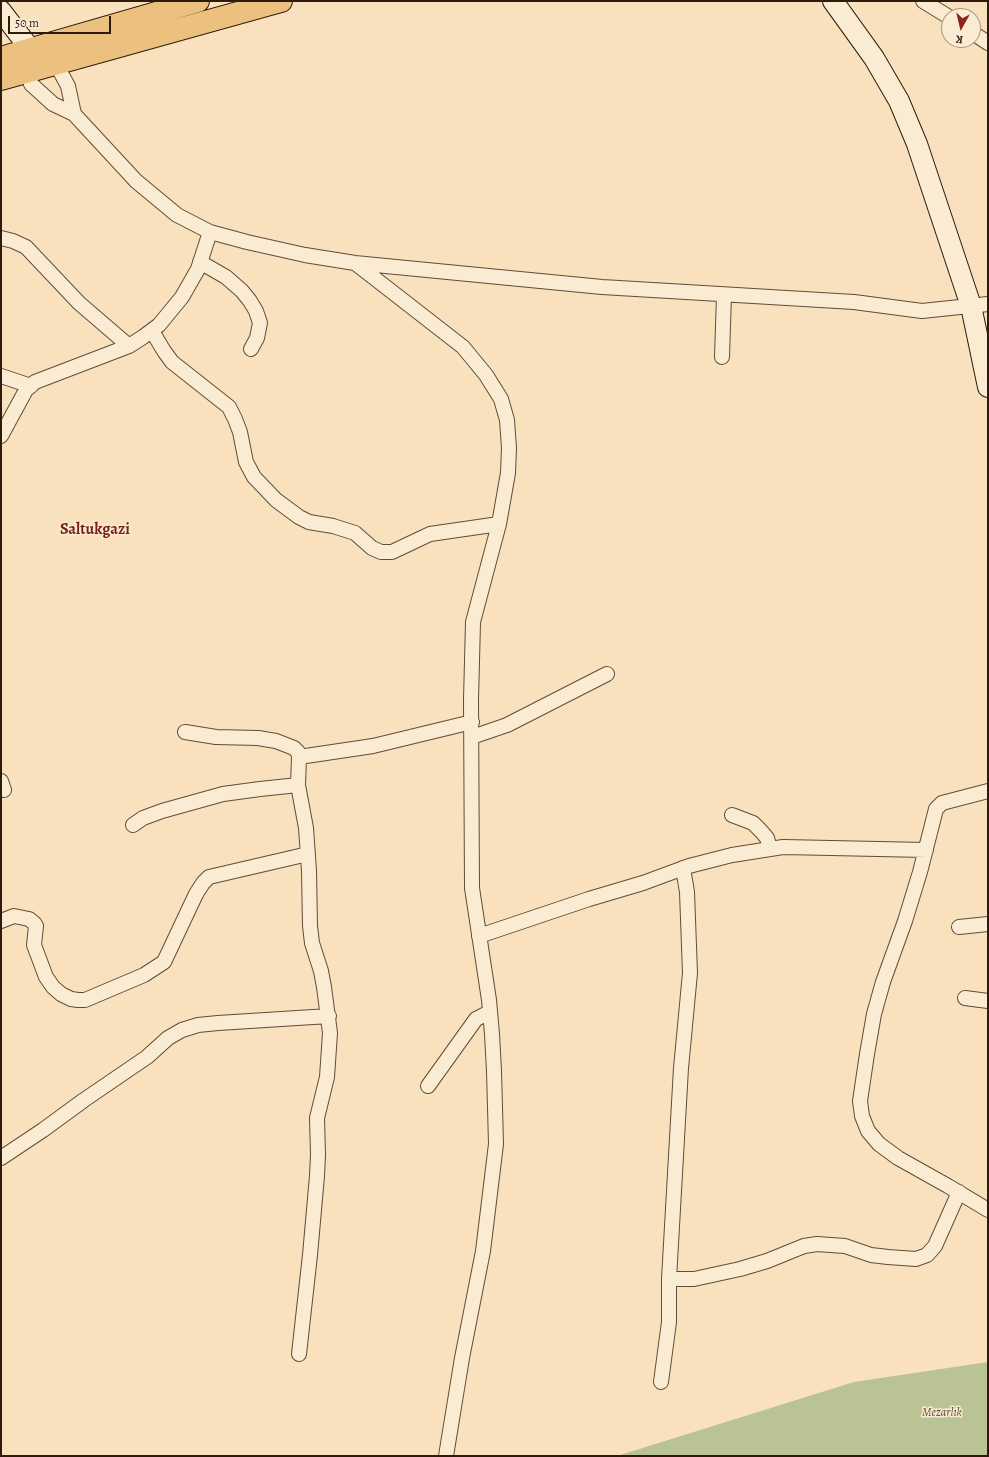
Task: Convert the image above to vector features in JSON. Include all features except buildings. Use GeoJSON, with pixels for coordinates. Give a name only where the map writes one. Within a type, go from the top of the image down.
{"type":"FeatureCollection","features":[{"type":"Feature","properties":{"kind":"main road"},"geometry":{"type":"LineString","coordinates":[[1,58],[198,1]]}},
{"type":"Feature","properties":{"kind":"main road"},"geometry":{"type":"LineString","coordinates":[[1,79],[281,1]]}},
{"type":"Feature","properties":{"kind":"street"},"geometry":{"type":"LineString","coordinates":[[833,1],[874,58],[899,101],[917,144],[979,305],[988,388]]}},
{"type":"Feature","properties":{"kind":"street"},"geometry":{"type":"LineString","coordinates":[[923,1],[941,13]]}},
{"type":"Feature","properties":{"kind":"street"},"geometry":{"type":"LineString","coordinates":[[1,11],[31,50],[56,64],[68,86],[74,114]]}},
{"type":"Feature","properties":{"kind":"street"},"geometry":{"type":"LineString","coordinates":[[31,50],[27,72],[31,84],[53,104],[74,114],[136,181],[177,215],[210,232],[247,242],[305,255],[355,263],[602,287],[854,302],[922,310],[979,305]]}},
{"type":"Feature","properties":{"kind":"street"},"geometry":{"type":"LineString","coordinates":[[1,436],[26,390],[35,382],[129,346],[152,331],[182,298],[198,269],[210,232]]}},
{"type":"Feature","properties":{"kind":"street"},"geometry":{"type":"LineString","coordinates":[[1,238],[13,241],[26,247],[79,303],[129,346]]}},
{"type":"Feature","properties":{"kind":"street"},"geometry":{"type":"LineString","coordinates":[[200,262],[226,277],[242,291],[250,301],[260,323],[257,338],[251,349]]}},
{"type":"Feature","properties":{"kind":"street"},"geometry":{"type":"LineString","coordinates":[[355,263],[463,347],[486,375],[501,399],[507,420],[509,448],[508,473],[499,524],[473,622],[472,888],[490,1012],[494,1071],[496,1144],[483,1251],[462,1358],[446,1456]]}},
{"type":"Feature","properties":{"kind":"street"},"geometry":{"type":"LineString","coordinates":[[722,357],[724,294]]}},
{"type":"Feature","properties":{"kind":"street"},"geometry":{"type":"LineString","coordinates":[[152,331],[164,352],[172,362],[229,407],[236,419],[246,462],[254,477],[276,500],[304,520],[346,529],[355,533],[372,548],[381,552],[392,552],[430,534],[499,524]]}},
{"type":"Feature","properties":{"kind":"street"},"geometry":{"type":"LineString","coordinates":[[1,376],[31,386]]}},
{"type":"Feature","properties":{"kind":"street"},"geometry":{"type":"LineString","coordinates":[[472,737],[507,725],[607,674]]}},
{"type":"Feature","properties":{"kind":"street"},"geometry":{"type":"LineString","coordinates":[[299,757],[373,746],[472,722]]}},
{"type":"Feature","properties":{"kind":"street"},"geometry":{"type":"LineString","coordinates":[[185,732],[216,737],[258,738],[276,741],[294,748],[298,752],[299,757],[298,786],[306,828],[309,871],[310,926],[312,943],[320,971],[330,1033],[329,1064],[317,1118],[317,1176],[310,1262],[299,1354]]}},
{"type":"Feature","properties":{"kind":"street"},"geometry":{"type":"LineString","coordinates":[[133,825],[143,818],[162,811],[223,794],[298,786]]}},
{"type":"Feature","properties":{"kind":"street"},"geometry":{"type":"LineString","coordinates":[[988,791],[942,803],[936,809],[926,850],[905,921],[883,982],[874,1014],[860,1101],[862,1116],[868,1131],[878,1144],[898,1158],[988,1210]]}},
{"type":"Feature","properties":{"kind":"street"},"geometry":{"type":"LineString","coordinates":[[732,814],[753,823],[761,830],[770,848]]}},
{"type":"Feature","properties":{"kind":"street"},"geometry":{"type":"LineString","coordinates":[[479,936],[589,899],[643,883],[683,868],[732,855],[783,847],[926,850]]}},
{"type":"Feature","properties":{"kind":"street"},"geometry":{"type":"LineString","coordinates":[[1,921],[14,916],[29,919],[34,923],[36,926],[34,945],[46,978],[61,994],[72,999],[85,1000],[144,975],[164,962],[196,894],[209,877],[308,854]]}},
{"type":"Feature","properties":{"kind":"street"},"geometry":{"type":"LineString","coordinates":[[661,1382],[669,1322],[669,1279],[679,1130],[681,1068],[690,973],[687,892],[683,868]]}},
{"type":"Feature","properties":{"kind":"street"},"geometry":{"type":"LineString","coordinates":[[959,927],[988,924]]}},
{"type":"Feature","properties":{"kind":"street"},"geometry":{"type":"LineString","coordinates":[[965,998],[988,1001]]}},
{"type":"Feature","properties":{"kind":"street"},"geometry":{"type":"LineString","coordinates":[[428,1086],[476,1019],[490,1012]]}},
{"type":"Feature","properties":{"kind":"street"},"geometry":{"type":"LineString","coordinates":[[1,1158],[147,1057],[168,1038],[182,1030],[198,1025],[218,1023],[328,1016]]}},
{"type":"Feature","properties":{"kind":"street"},"geometry":{"type":"LineString","coordinates":[[669,1279],[694,1279],[740,1269],[767,1261],[804,1246],[817,1244],[845,1246],[871,1255],[916,1259],[927,1255],[935,1246],[959,1192]]}},
{"type":"Feature","properties":{"kind":"green space","name":"Mezarlık"},"geometry":{"type":"Polygon","coordinates":[[[988,1362],[988,1456],[617,1456],[854,1382],[988,1362]]]}},
{"type":"Feature","properties":{"kind":"district","name":"Saltukgazi"},"geometry":{"type":"Point","coordinates":[95,530]}}]}
